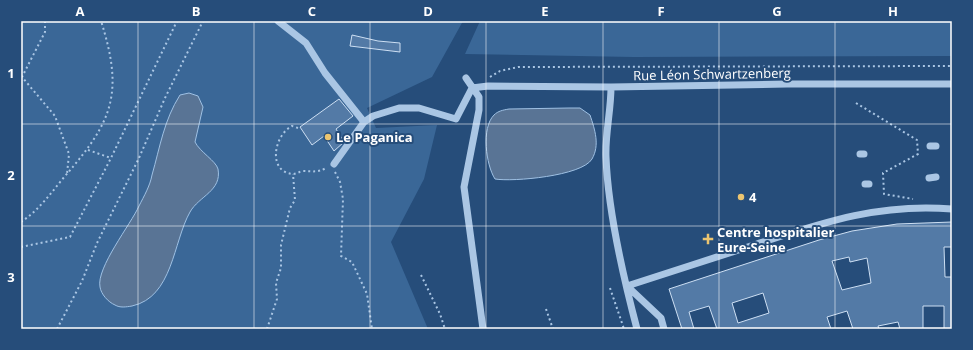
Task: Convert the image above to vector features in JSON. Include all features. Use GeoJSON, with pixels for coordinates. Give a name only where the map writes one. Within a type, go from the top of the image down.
{"type":"FeatureCollection","features":[{"type":"Feature","properties":{"kind":"street"},"geometry":{"type":"LineString","coordinates":[[278,21],[306,43],[325,73],[364,122]]}},
{"type":"Feature","properties":{"kind":"street"},"geometry":{"type":"LineString","coordinates":[[466,78],[479,98],[479,110],[464,187],[483,329]]}},
{"type":"Feature","properties":{"kind":"street","name":"Rue Léon Schwartzenberg"},"geometry":{"type":"LineString","coordinates":[[472,88],[488,86],[611,87],[787,84],[952,84]]}},
{"type":"Feature","properties":{"kind":"street"},"geometry":{"type":"LineString","coordinates":[[611,87],[611,100],[606,128],[606,158],[623,264],[637,329]]}},
{"type":"Feature","properties":{"kind":"street"},"geometry":{"type":"LineString","coordinates":[[334,164],[364,122],[373,116],[399,108],[431,108],[456,119],[472,88]]}},
{"type":"Feature","properties":{"kind":"street"},"geometry":{"type":"LineString","coordinates":[[627,286],[853,215],[873,211],[919,207],[952,209]]}},
{"type":"Feature","properties":{"kind":"street"},"geometry":{"type":"LineString","coordinates":[[627,286],[661,318],[664,329]]}},
{"type":"Feature","properties":{"kind":"path"},"geometry":{"type":"LineString","coordinates":[[45,21],[45,32],[21,77],[55,116],[70,154],[67,175]]}},
{"type":"Feature","properties":{"kind":"path"},"geometry":{"type":"LineString","coordinates":[[21,222],[38,208],[88,150],[101,130],[109,110],[111,99],[111,63],[101,21]]}},
{"type":"Feature","properties":{"kind":"path"},"geometry":{"type":"LineString","coordinates":[[21,247],[70,237],[111,158],[177,21]]}},
{"type":"Feature","properties":{"kind":"path"},"geometry":{"type":"LineString","coordinates":[[57,329],[82,281],[97,243],[139,158],[165,98],[203,21]]}},
{"type":"Feature","properties":{"kind":"path"},"geometry":{"type":"LineString","coordinates":[[488,86],[490,77],[500,71],[518,67],[952,66]]}},
{"type":"Feature","properties":{"kind":"path"},"geometry":{"type":"LineString","coordinates":[[856,103],[916,140],[918,154],[883,173],[884,194],[919,200],[919,207]]}},
{"type":"Feature","properties":{"kind":"path"},"geometry":{"type":"LineString","coordinates":[[298,128],[292,126],[286,129],[277,144],[275,154],[276,160],[282,169],[293,174],[302,172],[320,172],[334,164],[343,199],[341,256],[352,262],[367,294],[372,329]]}},
{"type":"Feature","properties":{"kind":"path"},"geometry":{"type":"LineString","coordinates":[[88,150],[111,158]]}},
{"type":"Feature","properties":{"kind":"path"},"geometry":{"type":"LineString","coordinates":[[267,329],[277,299],[276,283],[281,268],[281,245],[290,208],[295,200],[293,174]]}},
{"type":"Feature","properties":{"kind":"path"},"geometry":{"type":"LineString","coordinates":[[421,275],[440,314],[445,329]]}},
{"type":"Feature","properties":{"kind":"path"},"geometry":{"type":"LineString","coordinates":[[610,288],[624,329]]}},
{"type":"Feature","properties":{"kind":"path"},"geometry":{"type":"LineString","coordinates":[[546,309],[553,329]]}},
{"type":"Feature","properties":{"kind":"shaded area"},"geometry":{"type":"Polygon","coordinates":[[[21,21],[463,21],[432,77],[367,108],[376,128],[437,125],[424,179],[391,242],[428,329],[21,329],[21,21]]]}},
{"type":"Feature","properties":{"kind":"shaded area"},"geometry":{"type":"Polygon","coordinates":[[[480,21],[952,21],[952,56],[634,57],[465,54],[480,21]]]}},
{"type":"Feature","properties":{"kind":"shaded area"},"geometry":{"type":"Polygon","coordinates":[[[189,93],[198,96],[203,107],[195,142],[197,146],[217,166],[217,183],[190,212],[184,224],[170,267],[156,292],[146,301],[132,306],[117,306],[107,300],[101,290],[100,279],[103,269],[108,258],[135,214],[148,187],[170,114],[180,95],[189,93]]]}},
{"type":"Feature","properties":{"kind":"shaded area"},"geometry":{"type":"Polygon","coordinates":[[[580,108],[590,115],[596,137],[596,148],[594,154],[592,159],[586,165],[562,174],[516,180],[495,179],[489,165],[486,147],[487,129],[494,115],[509,109],[580,108]]]}},
{"type":"Feature","properties":{"kind":"building"},"geometry":{"type":"Polygon","coordinates":[[[352,35],[378,41],[400,43],[400,52],[350,46],[352,35]]]}},
{"type":"Feature","properties":{"kind":"building"},"geometry":{"type":"Polygon","coordinates":[[[339,99],[353,116],[336,129],[344,142],[334,151],[324,136],[312,145],[300,127],[339,99]]]}},
{"type":"Feature","properties":{"kind":"building"},"geometry":{"type":"Polygon","coordinates":[[[952,222],[952,247],[944,247],[945,277],[952,277],[952,329],[944,329],[944,306],[923,306],[923,329],[900,329],[898,322],[878,326],[879,329],[853,329],[847,311],[827,317],[831,329],[717,329],[709,306],[689,312],[694,329],[682,329],[669,289],[819,240],[852,231],[897,224],[952,222]],[[849,257],[832,261],[842,290],[871,283],[867,258],[850,262],[849,257]],[[763,293],[732,303],[738,323],[769,313],[763,293]]]}},
{"type":"Feature","properties":{"kind":"place","name":"Le Paganica"},"geometry":{"type":"Point","coordinates":[328,137]}},
{"type":"Feature","properties":{"kind":"place","name":"4"},"geometry":{"type":"Point","coordinates":[741,197]}},
{"type":"Feature","properties":{"kind":"place","name":"Centre hospitalier Eure-Seine"},"geometry":{"type":"Point","coordinates":[708,239]}}]}
